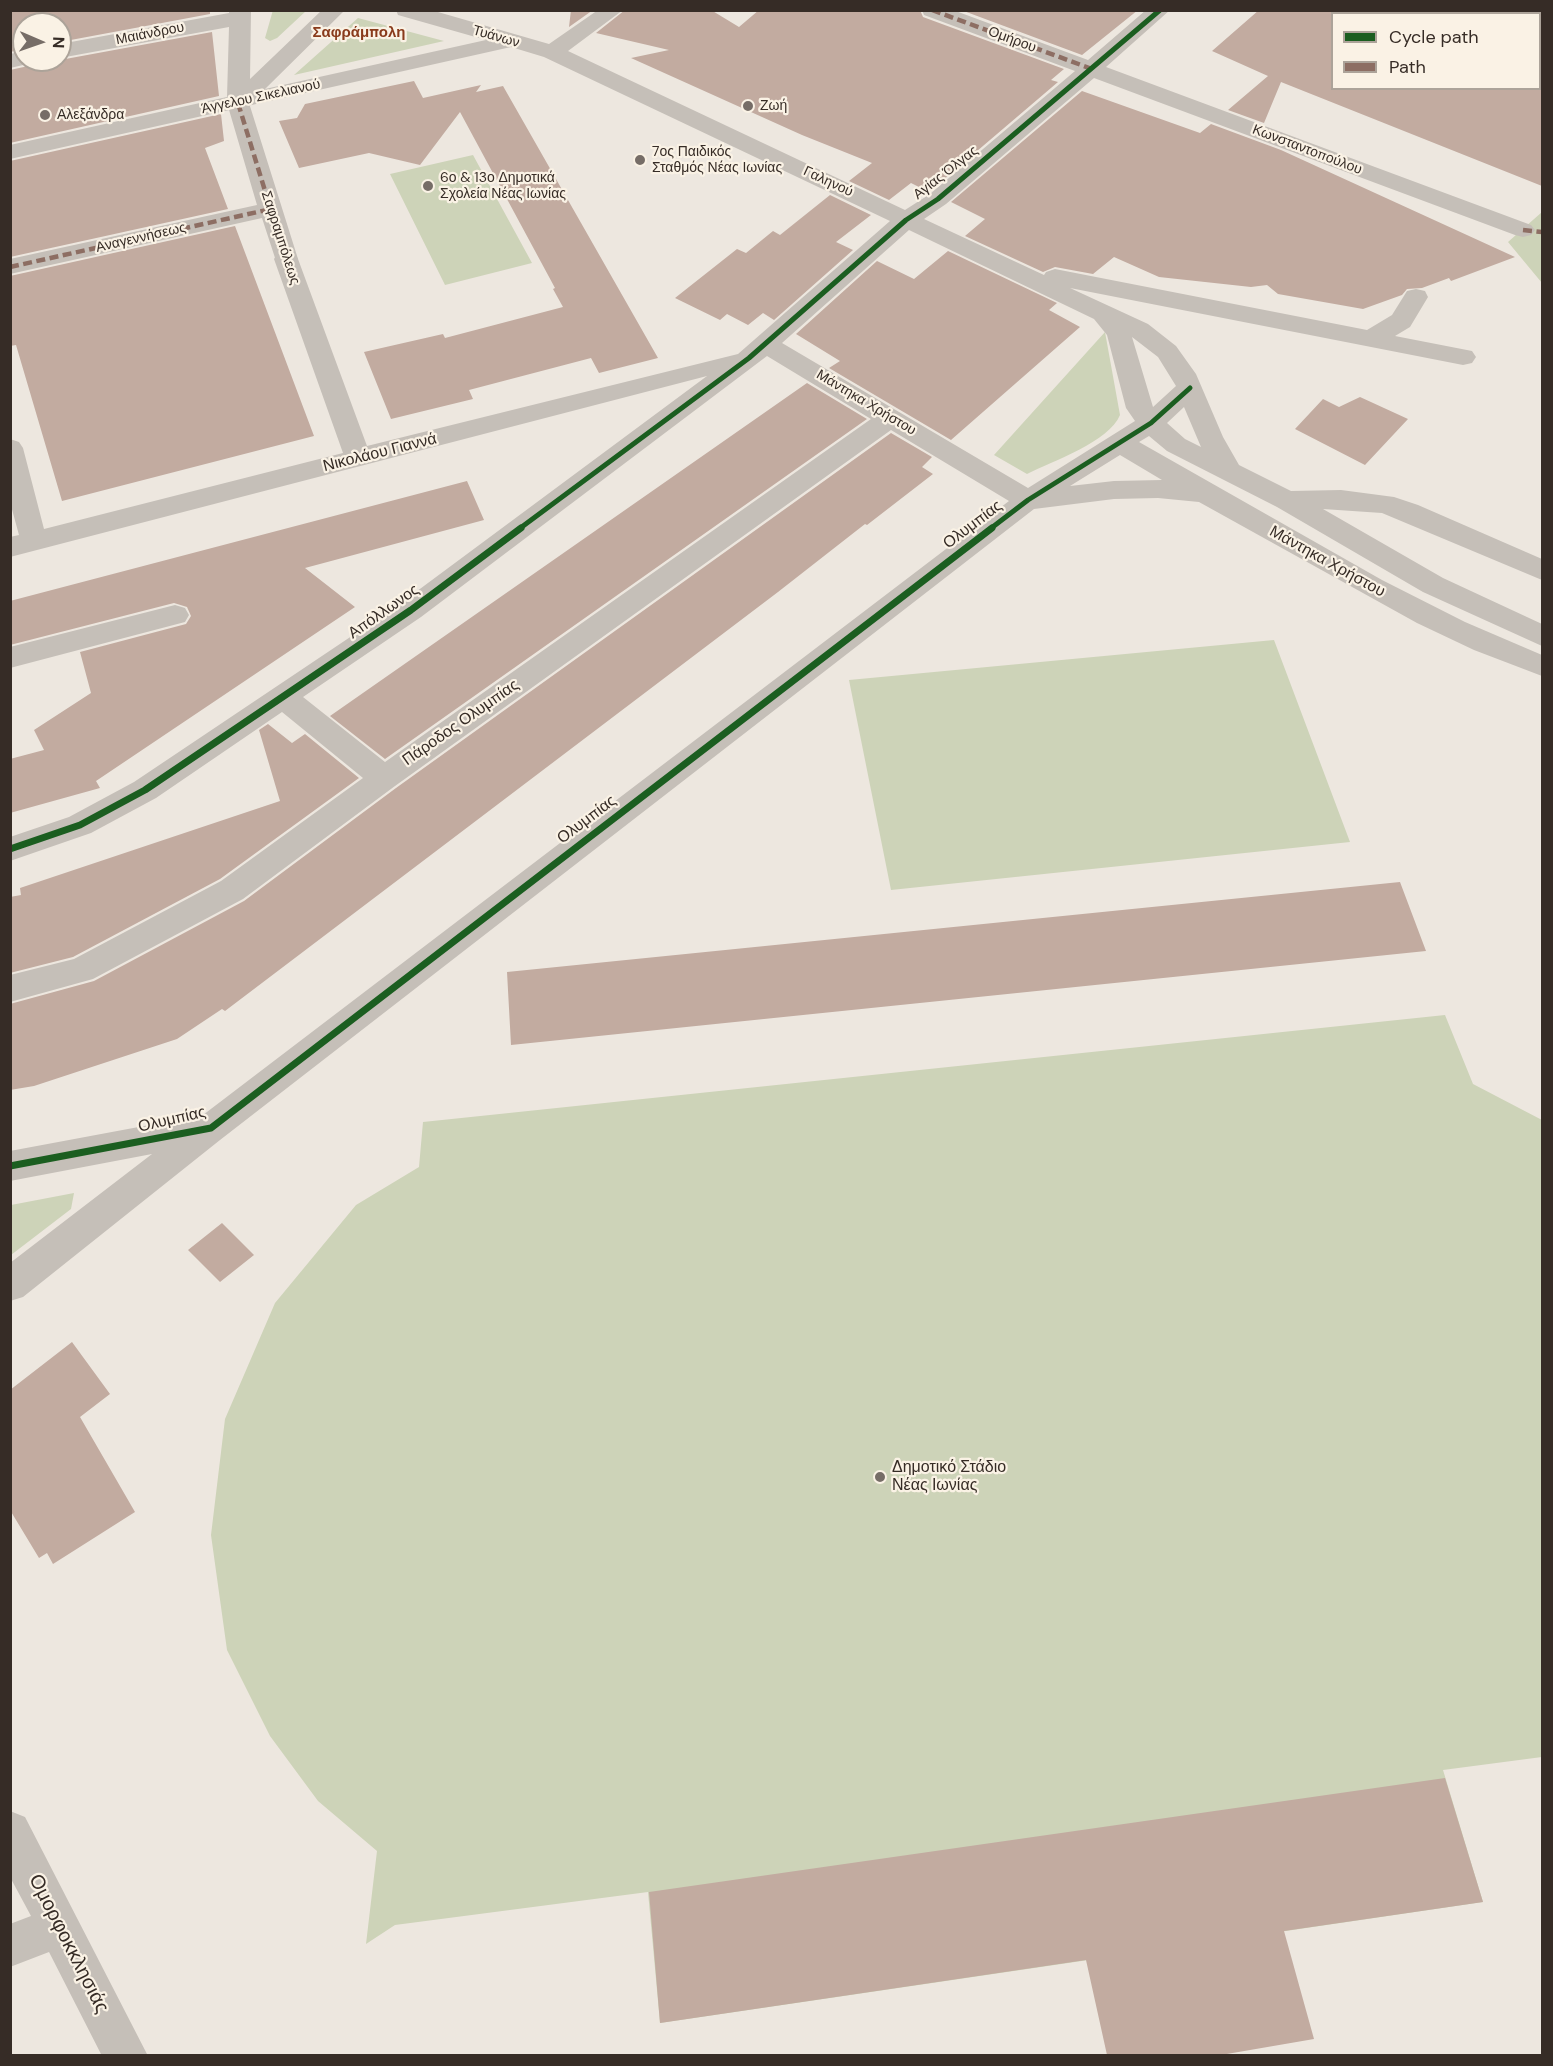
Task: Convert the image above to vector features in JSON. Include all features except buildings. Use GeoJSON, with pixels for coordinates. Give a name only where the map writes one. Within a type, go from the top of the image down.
{"type":"FeatureCollection","features":[{"type":"Feature","properties":{"kind":"street"},"geometry":{"type":"LineString","coordinates":[[238,103],[335,10]]}},
{"type":"Feature","properties":{"kind":"street","name":"Τυάνων"},"geometry":{"type":"LineString","coordinates":[[406,10],[552,52]]}},
{"type":"Feature","properties":{"kind":"street"},"geometry":{"type":"LineString","coordinates":[[552,52],[613,10]]}},
{"type":"Feature","properties":{"kind":"street","name":"Ομήρου"},"geometry":{"type":"LineString","coordinates":[[932,10],[1092,69]]}},
{"type":"Feature","properties":{"kind":"street","name":"Αγίας Όλγας"},"geometry":{"type":"LineString","coordinates":[[757,351],[906,220],[938,199],[1160,10]]}},
{"type":"Feature","properties":{"kind":"street","name":"Σαφραμπόλεως"},"geometry":{"type":"LineString","coordinates":[[240,14],[238,103],[286,259],[358,458]]}},
{"type":"Feature","properties":{"kind":"street","name":"Μαιάνδρου"},"geometry":{"type":"LineString","coordinates":[[72,49],[240,14]]}},
{"type":"Feature","properties":{"kind":"street","name":"Άγγελου Σικελιανού"},"geometry":{"type":"LineString","coordinates":[[10,152],[512,41]]}},
{"type":"Feature","properties":{"kind":"street","name":"Γαληνού"},"geometry":{"type":"LineString","coordinates":[[552,52],[1103,313],[1161,343],[1181,368],[1207,432],[1230,473]]}},
{"type":"Feature","properties":{"kind":"street","name":"Κωνσταντοπούλου"},"geometry":{"type":"LineString","coordinates":[[1092,69],[1523,230]]}},
{"type":"Feature","properties":{"kind":"street","name":"Αναγεννήσεως"},"geometry":{"type":"LineString","coordinates":[[10,267],[270,209]]}},
{"type":"Feature","properties":{"kind":"street"},"geometry":{"type":"LineString","coordinates":[[1006,267],[1462,357]]}},
{"type":"Feature","properties":{"kind":"street"},"geometry":{"type":"LineString","coordinates":[[1371,339],[1401,321],[1416,297]]}},
{"type":"Feature","properties":{"kind":"street","name":"Γαληνού"},"geometry":{"type":"LineString","coordinates":[[1103,313],[1119,334],[1139,408],[1151,423]]}},
{"type":"Feature","properties":{"kind":"street","name":"Μάντηκα Χρήστου"},"geometry":{"type":"LineString","coordinates":[[757,351],[890,418],[1028,500]]}},
{"type":"Feature","properties":{"kind":"street","name":"Νικολάου Γιαννά"},"geometry":{"type":"LineString","coordinates":[[22,544],[358,458],[757,351]]}},
{"type":"Feature","properties":{"kind":"street","name":"Απόλλωνος"},"geometry":{"type":"LineString","coordinates":[[10,849],[80,825],[145,790],[284,698],[411,610],[757,351]]}},
{"type":"Feature","properties":{"kind":"street"},"geometry":{"type":"LineString","coordinates":[[1151,423],[1190,388]]}},
{"type":"Feature","properties":{"kind":"street","name":"Πάροδος Ολυμπίας"},"geometry":{"type":"LineString","coordinates":[[10,989],[82,970],[232,890],[384,778],[890,418]]}},
{"type":"Feature","properties":{"kind":"street","name":"Μάντηκα Χρήστου"},"geometry":{"type":"LineString","coordinates":[[1151,423],[1176,445],[1287,500],[1433,585],[1542,636]]}},
{"type":"Feature","properties":{"kind":"street","name":"Ολυμπίας"},"geometry":{"type":"LineString","coordinates":[[10,1286],[211,1128],[1028,500],[1151,423]]}},
{"type":"Feature","properties":{"kind":"street","name":"Μάντηκα Χρήστου"},"geometry":{"type":"LineString","coordinates":[[1119,442],[1203,493],[1416,612],[1498,650],[1542,666]]}},
{"type":"Feature","properties":{"kind":"street"},"geometry":{"type":"LineString","coordinates":[[10,448],[22,544]]}},
{"type":"Feature","properties":{"kind":"street"},"geometry":{"type":"LineString","coordinates":[[1028,500],[1114,490],[1158,489],[1203,493]]}},
{"type":"Feature","properties":{"kind":"street"},"geometry":{"type":"LineString","coordinates":[[1287,500],[1341,499],[1384,504],[1408,512],[1542,570]]}},
{"type":"Feature","properties":{"kind":"street"},"geometry":{"type":"LineString","coordinates":[[10,658],[175,615]]}},
{"type":"Feature","properties":{"kind":"street"},"geometry":{"type":"LineString","coordinates":[[284,698],[384,778]]}},
{"type":"Feature","properties":{"kind":"street","name":"Ολυμπίας"},"geometry":{"type":"LineString","coordinates":[[10,1166],[211,1128]]}},
{"type":"Feature","properties":{"kind":"street","name":"Ομορφοκκλησιάς"},"geometry":{"type":"LineString","coordinates":[[10,1832],[126,2055]]}},
{"type":"Feature","properties":{"kind":"street"},"geometry":{"type":"LineString","coordinates":[[10,1946],[59,1927]]}},
{"type":"Feature","properties":{"kind":"green space"},"geometry":{"type":"Polygon","coordinates":[[[273,10],[306,11],[277,38],[270,41],[265,38],[273,10]]]}},
{"type":"Feature","properties":{"kind":"green space"},"geometry":{"type":"Polygon","coordinates":[[[358,18],[444,41],[294,75],[358,18]]]}},
{"type":"Feature","properties":{"kind":"green space"},"geometry":{"type":"Polygon","coordinates":[[[473,155],[532,263],[445,285],[390,174],[473,155]]]}},
{"type":"Feature","properties":{"kind":"green space"},"geometry":{"type":"Polygon","coordinates":[[[1542,212],[1542,283],[1508,242],[1542,212]]]}},
{"type":"Feature","properties":{"kind":"green space"},"geometry":{"type":"Polygon","coordinates":[[[1105,332],[1120,415],[1114,425],[1079,450],[1027,474],[994,455],[1105,332]]]}},
{"type":"Feature","properties":{"kind":"green space"},"geometry":{"type":"Polygon","coordinates":[[[1274,640],[1350,842],[891,890],[849,680],[1274,640]]]}},
{"type":"Feature","properties":{"kind":"green space","name":"Δημοτικό Στάδιο Νέας Ιωνίας"},"geometry":{"type":"Polygon","coordinates":[[[1445,1015],[1473,1084],[1542,1120],[1542,1757],[1443,1770],[1483,1902],[660,2023],[648,1892],[395,1925],[366,1944],[377,1851],[318,1801],[270,1736],[227,1650],[211,1535],[225,1419],[275,1303],[356,1205],[419,1167],[423,1122],[1445,1015]]]}},
{"type":"Feature","properties":{"kind":"green space"},"geometry":{"type":"Polygon","coordinates":[[[74,1193],[71,1209],[11,1255],[11,1205],[74,1193]]]}},
{"type":"Feature","properties":{"kind":"marked path"},"geometry":{"type":"LineString","coordinates":[[932,10],[1092,69]]}},
{"type":"Feature","properties":{"kind":"marked path"},"geometry":{"type":"LineString","coordinates":[[238,103],[286,259]]}},
{"type":"Feature","properties":{"kind":"marked path"},"geometry":{"type":"LineString","coordinates":[[10,267],[271,209]]}},
{"type":"Feature","properties":{"kind":"marked path"},"geometry":{"type":"LineString","coordinates":[[1523,230],[1542,232]]}},
{"type":"Feature","properties":{"kind":"cycle path"},"geometry":{"type":"LineString","coordinates":[[10,849],[80,825],[145,790],[411,610],[749,358],[906,220],[938,199],[1160,10]]}},
{"type":"Feature","properties":{"kind":"cycle path"},"geometry":{"type":"LineString","coordinates":[[10,1166],[211,1128],[1028,500],[1151,423],[1190,388]]}},
{"type":"Feature","properties":{"kind":"place","name":"Ζωή"},"geometry":{"type":"Point","coordinates":[748,106]}},
{"type":"Feature","properties":{"kind":"place","name":"Αλεξάνδρα"},"geometry":{"type":"Point","coordinates":[45,115]}},
{"type":"Feature","properties":{"kind":"place","name":"7ος Παιδικός Σταθμός Νέας Ιωνίας"},"geometry":{"type":"Point","coordinates":[640,160]}},
{"type":"Feature","properties":{"kind":"place","name":"6ο & 13ο Δημοτικά Σχολεία Νέας Ιωνίας"},"geometry":{"type":"Point","coordinates":[428,186]}},
{"type":"Feature","properties":{"kind":"place","name":"Δημοτικό Στάδιο Νέας Ιωνίας"},"geometry":{"type":"Point","coordinates":[880,1477]}},
{"type":"Feature","properties":{"kind":"district","name":"Σαφράμπολη"},"geometry":{"type":"Point","coordinates":[359,33]}}]}
